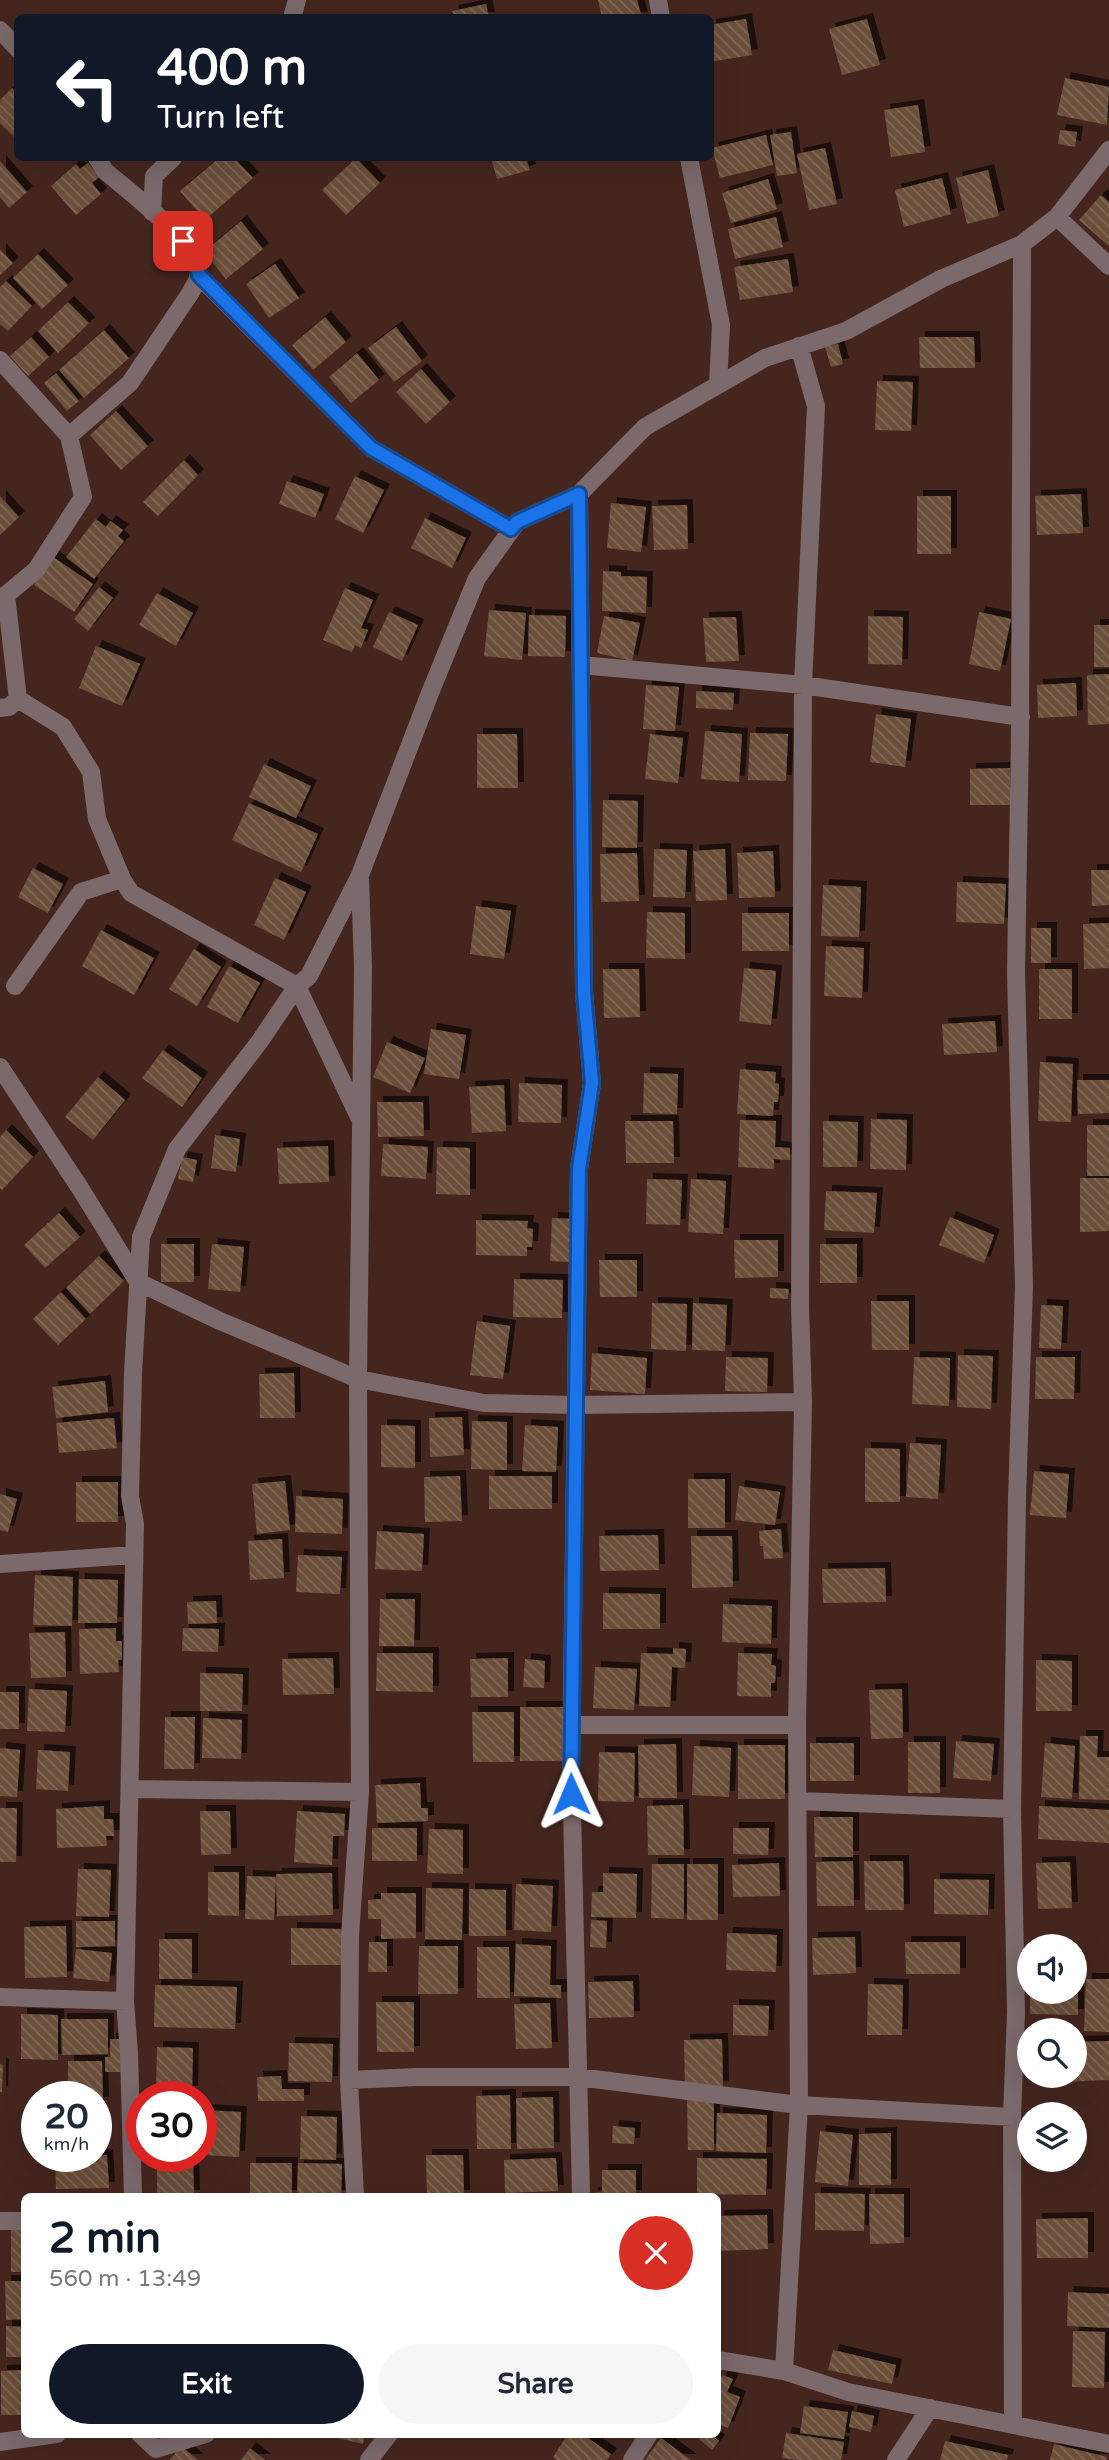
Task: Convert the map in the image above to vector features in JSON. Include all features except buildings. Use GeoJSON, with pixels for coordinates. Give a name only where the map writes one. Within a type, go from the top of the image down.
{"type":"FeatureCollection","features":[{"type":"Feature","properties":{"kind":"street"},"geometry":{"type":"LineString","coordinates":[[0,30],[14,45]]}},
{"type":"Feature","properties":{"kind":"street"},"geometry":{"type":"LineString","coordinates":[[133,2193],[125,2001],[135,1524],[130,1496],[138,1282],[141,1237],[177,1149],[260,1041],[297,986],[309,976],[360,875],[477,578],[517,522],[579,494],[645,427],[765,358],[846,331],[940,279],[1022,244],[1056,217],[1109,150]]}},
{"type":"Feature","properties":{"kind":"street"},"geometry":{"type":"LineString","coordinates":[[99,161],[105,171],[183,241],[195,260],[199,275],[371,448],[511,529]]}},
{"type":"Feature","properties":{"kind":"street"},"geometry":{"type":"LineString","coordinates":[[152,212],[154,176],[170,161]]}},
{"type":"Feature","properties":{"kind":"street"},"geometry":{"type":"LineString","coordinates":[[690,161],[721,325],[718,385]]}},
{"type":"Feature","properties":{"kind":"street"},"geometry":{"type":"LineString","coordinates":[[1056,217],[1109,266]]}},
{"type":"Feature","properties":{"kind":"street"},"geometry":{"type":"LineString","coordinates":[[1013,2424],[1012,2117],[1016,2012],[1012,1809],[1017,1498],[1024,1286],[1016,974],[1022,244]]}},
{"type":"Feature","properties":{"kind":"street"},"geometry":{"type":"LineString","coordinates":[[69,436],[130,383],[191,292],[199,275]]}},
{"type":"Feature","properties":{"kind":"street"},"geometry":{"type":"LineString","coordinates":[[784,2371],[799,2105],[797,1725],[803,1402],[800,1238],[803,685],[816,406],[799,346]]}},
{"type":"Feature","properties":{"kind":"street"},"geometry":{"type":"LineString","coordinates":[[0,360],[69,436],[83,497],[36,570],[3,596],[18,699],[63,727],[91,772],[97,819],[122,879],[131,893],[297,986],[361,1123]]}},
{"type":"Feature","properties":{"kind":"street"},"geometry":{"type":"LineString","coordinates":[[579,494],[584,992],[592,1083],[579,1169],[571,1725],[581,2193]]}},
{"type":"Feature","properties":{"kind":"street"},"geometry":{"type":"LineString","coordinates":[[581,665],[803,685],[1020,717]]}},
{"type":"Feature","properties":{"kind":"street"},"geometry":{"type":"LineString","coordinates":[[0,708],[9,707],[18,699]]}},
{"type":"Feature","properties":{"kind":"street"},"geometry":{"type":"LineString","coordinates":[[355,2193],[349,2080],[350,1936],[360,1792],[358,1379],[363,967],[360,875]]}},
{"type":"Feature","properties":{"kind":"street"},"geometry":{"type":"LineString","coordinates":[[15,986],[81,892],[122,879]]}},
{"type":"Feature","properties":{"kind":"street"},"geometry":{"type":"LineString","coordinates":[[0,1067],[138,1282],[220,1321],[358,1379],[484,1403],[576,1405],[803,1402]]}},
{"type":"Feature","properties":{"kind":"street"},"geometry":{"type":"LineString","coordinates":[[0,1564],[134,1555]]}},
{"type":"Feature","properties":{"kind":"street"},"geometry":{"type":"LineString","coordinates":[[571,1725],[797,1725]]}},
{"type":"Feature","properties":{"kind":"street"},"geometry":{"type":"LineString","coordinates":[[130,1788],[360,1792]]}},
{"type":"Feature","properties":{"kind":"street"},"geometry":{"type":"LineString","coordinates":[[799,1801],[1012,1809]]}},
{"type":"Feature","properties":{"kind":"street"},"geometry":{"type":"LineString","coordinates":[[0,1997],[125,2001]]}},
{"type":"Feature","properties":{"kind":"street"},"geometry":{"type":"LineString","coordinates":[[349,2080],[578,2077],[799,2105],[1012,2117]]}},
{"type":"Feature","properties":{"kind":"street"},"geometry":{"type":"LineString","coordinates":[[0,2221],[21,2221]]}},
{"type":"Feature","properties":{"kind":"street"},"geometry":{"type":"LineString","coordinates":[[721,2360],[784,2371],[848,2392],[1109,2444]]}},
{"type":"Feature","properties":{"kind":"street"},"geometry":{"type":"LineString","coordinates":[[896,2460],[930,2408]]}},
{"type":"Feature","properties":{"kind":"street"},"geometry":{"type":"LineString","coordinates":[[0,2442],[28,2438]]}},
{"type":"Feature","properties":{"kind":"street"},"geometry":{"type":"LineString","coordinates":[[144,2438],[156,2449],[193,2438]]}},
{"type":"Feature","properties":{"kind":"street"},"geometry":{"type":"LineString","coordinates":[[369,2460],[386,2438]]}},
{"type":"Feature","properties":{"kind":"street"},"geometry":{"type":"LineString","coordinates":[[632,2460],[646,2438]]}},
{"type":"Feature","properties":{"kind":"route"},"geometry":{"type":"LineString","coordinates":[[183,241],[195,260],[199,275],[371,448],[511,529],[517,522],[579,494],[584,992],[592,1083],[579,1169],[571,1794]]}}]}
